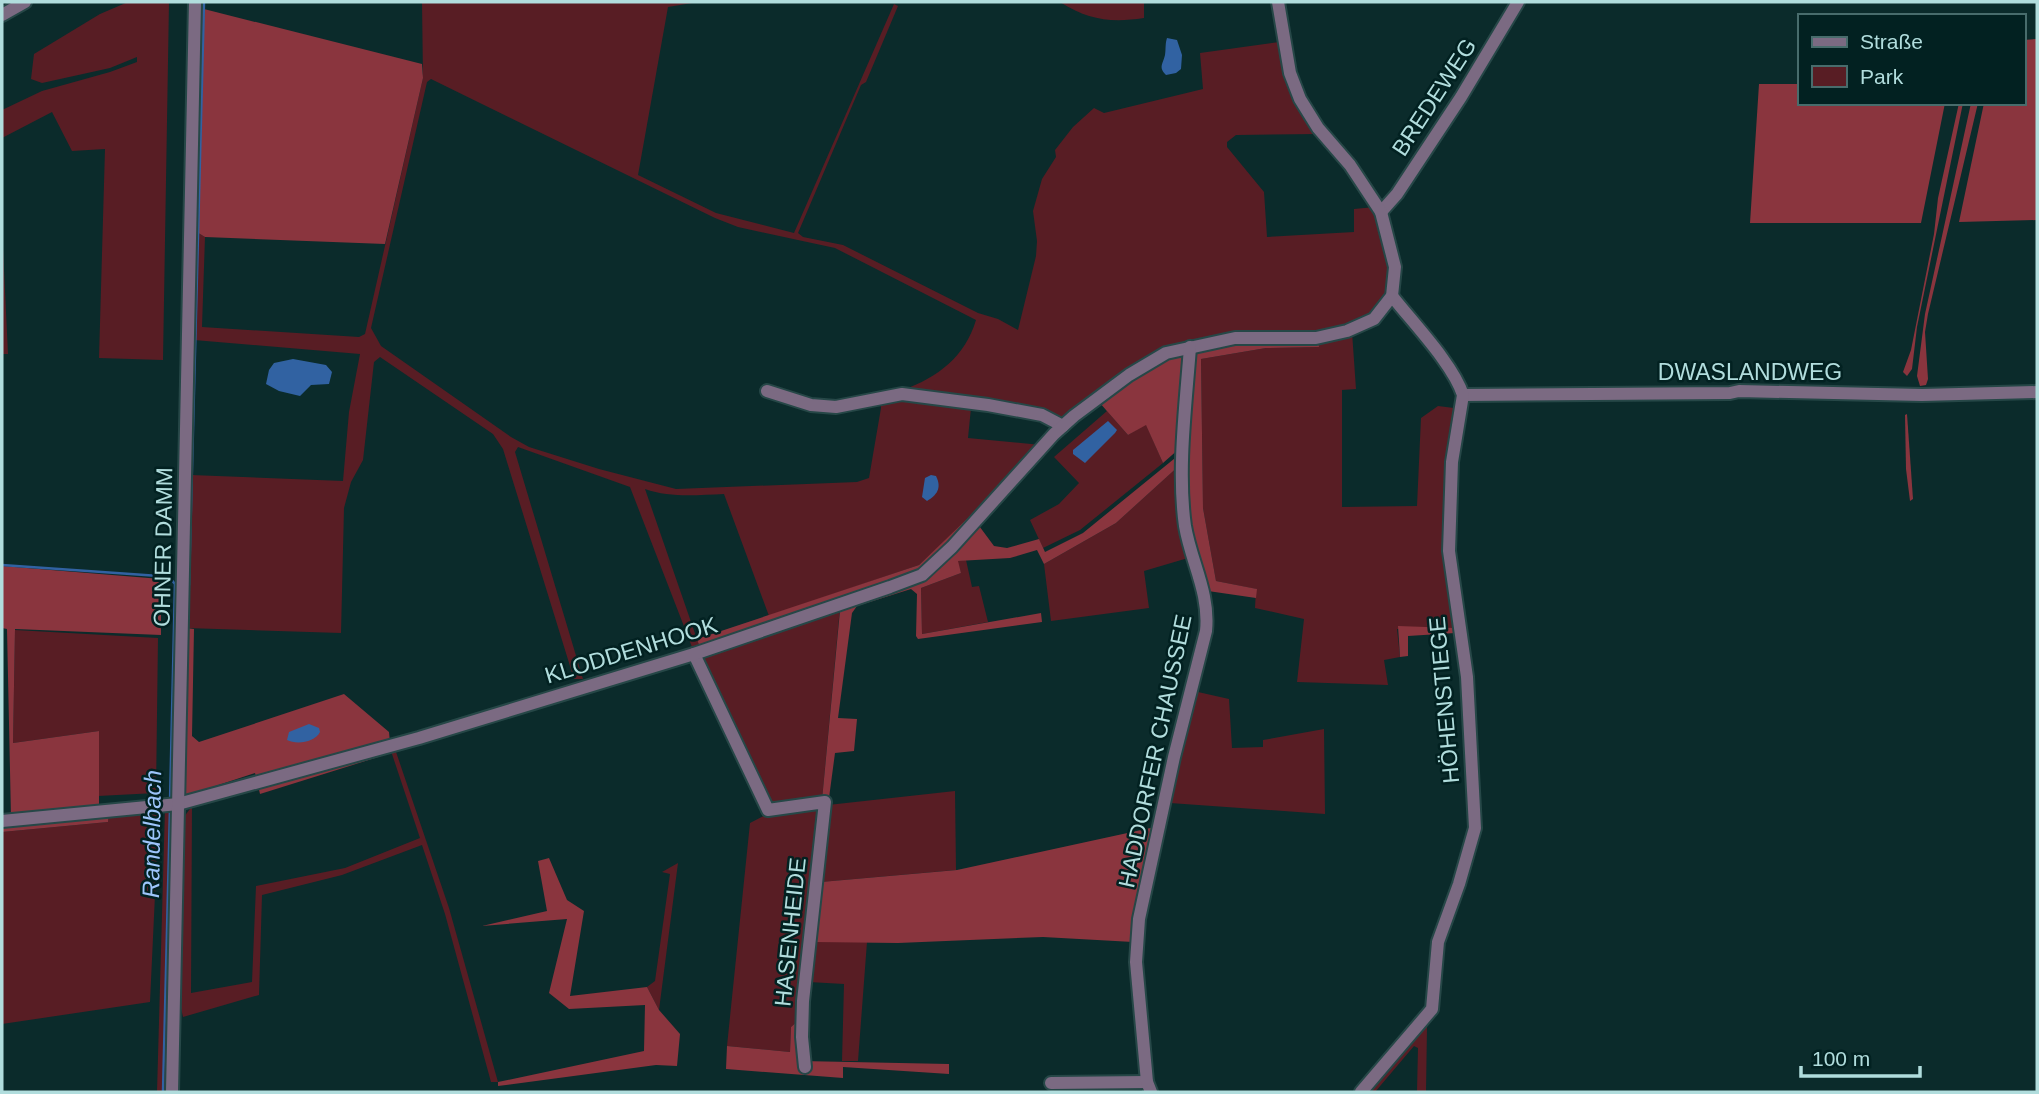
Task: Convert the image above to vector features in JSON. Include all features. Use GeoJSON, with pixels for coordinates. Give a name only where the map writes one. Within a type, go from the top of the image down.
{"type":"FeatureCollection","features":[{"type":"Feature","properties":{"kind":"street"},"geometry":{"type":"LineString","coordinates":[[2,15],[25,2]]}},
{"type":"Feature","properties":{"kind":"street","name":"OHNER DAMM"},"geometry":{"type":"LineString","coordinates":[[172,1092],[173,805],[195,2]]}},
{"type":"Feature","properties":{"kind":"street"},"geometry":{"type":"LineString","coordinates":[[1278,2],[1290,73],[1300,99],[1318,128],[1350,165],[1381,212],[1395,267],[1392,296],[1446,364],[1460,384],[1463,395]]}},
{"type":"Feature","properties":{"kind":"street","name":"BREDEWEG"},"geometry":{"type":"LineString","coordinates":[[1381,212],[1397,194],[1461,97],[1518,2]]}},
{"type":"Feature","properties":{"kind":"street","name":"KLODDENHOOK"},"geometry":{"type":"LineString","coordinates":[[2,821],[173,805],[419,738],[694,654],[922,575],[953,547],[1063,426],[1129,376],[1167,353],[1235,338],[1316,338],[1347,331],[1374,319],[1392,296]]}},
{"type":"Feature","properties":{"kind":"street","name":"HADDORFER CHAUSSEE"},"geometry":{"type":"LineString","coordinates":[[1149,1087],[1136,962],[1139,919],[1208,613],[1206,596],[1185,524],[1183,449],[1190,347]]}},
{"type":"Feature","properties":{"kind":"street"},"geometry":{"type":"LineString","coordinates":[[767,391],[811,405],[836,407],[902,394],[1042,415],[1063,426]]}},
{"type":"Feature","properties":{"kind":"street","name":"DWASLANDWEG"},"geometry":{"type":"LineString","coordinates":[[1463,395],[1739,391],[1922,395],[2037,392]]}},
{"type":"Feature","properties":{"kind":"street","name":"HÖHENSTIEGE"},"geometry":{"type":"LineString","coordinates":[[1360,1092],[1432,1009],[1438,942],[1475,828],[1467,677],[1449,551],[1452,462],[1463,395]]}},
{"type":"Feature","properties":{"kind":"street","name":"HASENHEIDE"},"geometry":{"type":"LineString","coordinates":[[694,654],[768,810],[825,802],[803,1001],[805,1067]]}},
{"type":"Feature","properties":{"kind":"street"},"geometry":{"type":"LineString","coordinates":[[1051,1083],[1149,1087]]}},
{"type":"Feature","properties":{"kind":"green space"},"geometry":{"type":"Polygon","coordinates":[[[128,2],[169,2],[163,360],[99,358],[105,149],[72,151],[52,112],[2,138],[2,110],[42,91],[137,62],[137,57],[110,68],[42,83],[31,79],[34,54],[100,14],[128,2]]]}},
{"type":"Feature","properties":{"kind":"green space"},"geometry":{"type":"Polygon","coordinates":[[[422,2],[698,2],[668,7],[638,175],[716,213],[794,233],[894,4],[898,6],[798,233],[803,237],[843,245],[978,313],[998,319],[1018,330],[1036,256],[1033,211],[1042,179],[1056,157],[1055,150],[1073,127],[1094,108],[1104,113],[1203,89],[1200,53],[1279,42],[1319,134],[1236,135],[1227,142],[1227,147],[1264,192],[1267,237],[1354,232],[1354,209],[1375,207],[1391,265],[1390,295],[1372,316],[1345,329],[1317,334],[1235,336],[1062,423],[903,390],[928,379],[948,364],[965,345],[976,320],[835,248],[738,227],[715,218],[431,79],[427,82],[371,328],[381,346],[511,437],[529,447],[676,489],[857,482],[869,478],[881,408],[880,399],[902,397],[971,408],[968,438],[1041,445],[973,518],[971,516],[919,565],[769,616],[724,494],[674,495],[645,489],[699,645],[692,647],[630,487],[518,447],[515,452],[583,679],[574,679],[503,449],[493,434],[380,357],[374,362],[363,460],[351,482],[344,508],[341,633],[186,628],[191,475],[343,481],[349,412],[360,354],[194,340],[195,231],[205,237],[202,327],[359,337],[365,334],[423,78],[422,2]]]}},
{"type":"Feature","properties":{"kind":"green space"},"geometry":{"type":"Polygon","coordinates":[[[1060,2],[1144,2],[1144,18],[1100,19],[1080,13],[1060,2]]]}},
{"type":"Feature","properties":{"kind":"green space"},"geometry":{"type":"Polygon","coordinates":[[[2,227],[8,354],[2,354],[2,227]]]}},
{"type":"Feature","properties":{"kind":"green space"},"geometry":{"type":"Polygon","coordinates":[[[1352,332],[1356,389],[1342,390],[1342,507],[1417,506],[1421,418],[1438,406],[1454,408],[1445,471],[1442,529],[1454,628],[1397,629],[1400,657],[1384,660],[1388,685],[1297,682],[1304,619],[1255,608],[1256,589],[1216,581],[1203,508],[1201,359],[1266,348],[1319,347],[1318,340],[1352,332]]]}},
{"type":"Feature","properties":{"kind":"green space"},"geometry":{"type":"Polygon","coordinates":[[[1107,411],[1128,435],[1146,424],[1163,463],[1080,530],[1043,548],[1030,520],[1059,504],[1079,483],[1054,457],[1107,411]]]}},
{"type":"Feature","properties":{"kind":"green space"},"geometry":{"type":"Polygon","coordinates":[[[1181,464],[1188,558],[1144,571],[1149,608],[1051,621],[1044,564],[1116,523],[1181,464]]]}},
{"type":"Feature","properties":{"kind":"green space"},"geometry":{"type":"Polygon","coordinates":[[[966,560],[972,587],[979,586],[988,622],[922,634],[921,588],[961,573],[957,561],[966,560]]]}},
{"type":"Feature","properties":{"kind":"green space"},"geometry":{"type":"Polygon","coordinates":[[[840,607],[822,800],[769,807],[697,655],[840,607]]]}},
{"type":"Feature","properties":{"kind":"green space"},"geometry":{"type":"Polygon","coordinates":[[[15,630],[158,638],[156,793],[98,796],[99,731],[13,743],[15,630]]]}},
{"type":"Feature","properties":{"kind":"green space"},"geometry":{"type":"Polygon","coordinates":[[[1198,692],[1229,699],[1232,748],[1263,747],[1263,740],[1324,729],[1325,814],[1170,803],[1198,692]]]}},
{"type":"Feature","properties":{"kind":"green space"},"geometry":{"type":"Polygon","coordinates":[[[394,746],[449,908],[498,1082],[491,1082],[445,914],[422,845],[342,875],[262,895],[259,995],[183,1017],[184,817],[192,806],[191,993],[252,982],[256,886],[345,868],[420,838],[390,748],[394,746]]]}},
{"type":"Feature","properties":{"kind":"green space"},"geometry":{"type":"Polygon","coordinates":[[[955,791],[956,870],[821,882],[828,805],[955,791]]]}},
{"type":"Feature","properties":{"kind":"green space"},"geometry":{"type":"Polygon","coordinates":[[[822,806],[800,1019],[791,1027],[790,1052],[727,1046],[750,823],[769,813],[822,806]]]}},
{"type":"Feature","properties":{"kind":"green space"},"geometry":{"type":"Polygon","coordinates":[[[165,808],[174,810],[168,1092],[157,1092],[165,808]]]}},
{"type":"Feature","properties":{"kind":"green space"},"geometry":{"type":"Polygon","coordinates":[[[159,809],[150,1002],[2,1024],[2,832],[108,822],[109,812],[159,809]]]}},
{"type":"Feature","properties":{"kind":"green space"},"geometry":{"type":"Polygon","coordinates":[[[678,863],[659,1010],[647,987],[655,981],[670,874],[662,872],[678,863]]]}},
{"type":"Feature","properties":{"kind":"green space"},"geometry":{"type":"Polygon","coordinates":[[[814,942],[867,942],[858,1061],[842,1061],[844,984],[809,982],[814,942]]]}},
{"type":"Feature","properties":{"kind":"green space"},"geometry":{"type":"Polygon","coordinates":[[[1421,1027],[1427,1027],[1426,1092],[1417,1092],[1418,1048],[1414,1046],[1375,1092],[1365,1092],[1421,1027]]]}},
{"type":"Feature","properties":{"kind":"shaded area"},"geometry":{"type":"Polygon","coordinates":[[[200,8],[422,64],[423,78],[385,244],[205,237],[195,231],[200,8]]]}},
{"type":"Feature","properties":{"kind":"shaded area"},"geometry":{"type":"Polygon","coordinates":[[[2037,39],[2037,220],[1959,222],[1984,105],[2025,105],[2025,40],[2037,39]]]}},
{"type":"Feature","properties":{"kind":"shaded area"},"geometry":{"type":"Polygon","coordinates":[[[1759,84],[1798,84],[1798,105],[1945,105],[1921,223],[1750,223],[1759,84]]]}},
{"type":"Feature","properties":{"kind":"shaded area"},"geometry":{"type":"Polygon","coordinates":[[[1959,105],[1963,105],[1917,327],[1912,369],[1907,376],[1903,372],[1911,350],[1934,234],[1938,198],[1959,105]]]}},
{"type":"Feature","properties":{"kind":"shaded area"},"geometry":{"type":"Polygon","coordinates":[[[1971,105],[1978,105],[1928,314],[1925,332],[1928,379],[1926,385],[1920,386],[1917,376],[1925,314],[1971,105]]]}},
{"type":"Feature","properties":{"kind":"shaded area"},"geometry":{"type":"Polygon","coordinates":[[[1318,340],[1319,347],[1266,348],[1201,359],[1203,508],[1216,581],[1257,589],[1256,598],[1208,591],[1188,525],[1180,448],[1163,463],[1146,425],[1128,435],[1099,402],[1167,355],[1236,341],[1318,340]]]}},
{"type":"Feature","properties":{"kind":"shaded area"},"geometry":{"type":"Polygon","coordinates":[[[1907,414],[1913,499],[1910,501],[1906,469],[1907,414]]]}},
{"type":"Feature","properties":{"kind":"shaded area"},"geometry":{"type":"Polygon","coordinates":[[[1180,454],[1181,464],[1116,523],[1044,564],[1037,550],[1010,558],[958,561],[961,573],[921,588],[922,634],[1041,613],[1042,622],[918,639],[917,594],[911,589],[857,606],[852,613],[838,718],[857,719],[854,751],[835,753],[829,798],[822,800],[841,600],[699,645],[697,639],[919,565],[971,515],[994,546],[1007,548],[1039,539],[1045,552],[1083,533],[1180,454]]]}},
{"type":"Feature","properties":{"kind":"shaded area"},"geometry":{"type":"Polygon","coordinates":[[[2,566],[161,579],[161,635],[15,629],[13,743],[99,731],[99,807],[11,818],[7,629],[2,628],[2,566]]]}},
{"type":"Feature","properties":{"kind":"shaded area"},"geometry":{"type":"Polygon","coordinates":[[[1398,626],[1454,628],[1455,633],[1408,636],[1408,656],[1400,657],[1398,626]]]}},
{"type":"Feature","properties":{"kind":"shaded area"},"geometry":{"type":"Polygon","coordinates":[[[186,628],[194,629],[192,736],[199,742],[344,694],[389,732],[391,753],[260,794],[255,773],[182,797],[186,628]]]}},
{"type":"Feature","properties":{"kind":"shaded area"},"geometry":{"type":"Polygon","coordinates":[[[109,812],[108,822],[2,832],[2,822],[109,812]]]}},
{"type":"Feature","properties":{"kind":"shaded area"},"geometry":{"type":"Polygon","coordinates":[[[1155,827],[1133,942],[1043,937],[898,943],[814,942],[821,882],[957,870],[1155,827]]]}},
{"type":"Feature","properties":{"kind":"shaded area"},"geometry":{"type":"Polygon","coordinates":[[[549,858],[567,900],[584,911],[570,996],[647,987],[659,1010],[680,1034],[677,1066],[656,1065],[498,1086],[498,1082],[644,1051],[645,1005],[569,1009],[549,993],[567,919],[482,926],[547,911],[538,861],[549,858]]]}},
{"type":"Feature","properties":{"kind":"shaded area"},"geometry":{"type":"Polygon","coordinates":[[[800,1019],[801,1061],[949,1064],[949,1074],[843,1067],[843,1078],[726,1069],[727,1046],[790,1052],[791,1027],[800,1019]]]}},
{"type":"Feature","properties":{"kind":"water"},"geometry":{"type":"Polygon","coordinates":[[[1167,38],[1177,40],[1182,55],[1181,69],[1166,75],[1162,68],[1167,38]]]}},
{"type":"Feature","properties":{"kind":"water"},"geometry":{"type":"Polygon","coordinates":[[[293,359],[326,365],[332,372],[329,384],[311,385],[300,396],[279,391],[266,384],[269,370],[274,363],[293,359]]]}},
{"type":"Feature","properties":{"kind":"water"},"geometry":{"type":"Polygon","coordinates":[[[1108,421],[1117,430],[1085,463],[1073,454],[1073,450],[1108,421]]]}},
{"type":"Feature","properties":{"kind":"water"},"geometry":{"type":"Polygon","coordinates":[[[936,476],[938,488],[936,494],[927,501],[922,497],[925,478],[936,476]]]}},
{"type":"Feature","properties":{"kind":"water"},"geometry":{"type":"Polygon","coordinates":[[[309,724],[319,728],[320,732],[314,738],[301,742],[287,740],[289,732],[309,724]]]}},
{"type":"Feature","properties":{"kind":"waterway"},"geometry":{"type":"LineString","coordinates":[[189,585],[204,2]]}},
{"type":"Feature","properties":{"kind":"waterway","name":"Randelbach"},"geometry":{"type":"LineString","coordinates":[[2,565],[159,576]]}},
{"type":"Feature","properties":{"kind":"waterway","name":"Randelbach"},"geometry":{"type":"LineString","coordinates":[[170,578],[175,584],[170,802]]}},
{"type":"Feature","properties":{"kind":"waterway","name":"Randelbach"},"geometry":{"type":"LineString","coordinates":[[163,1092],[170,809]]}}]}
